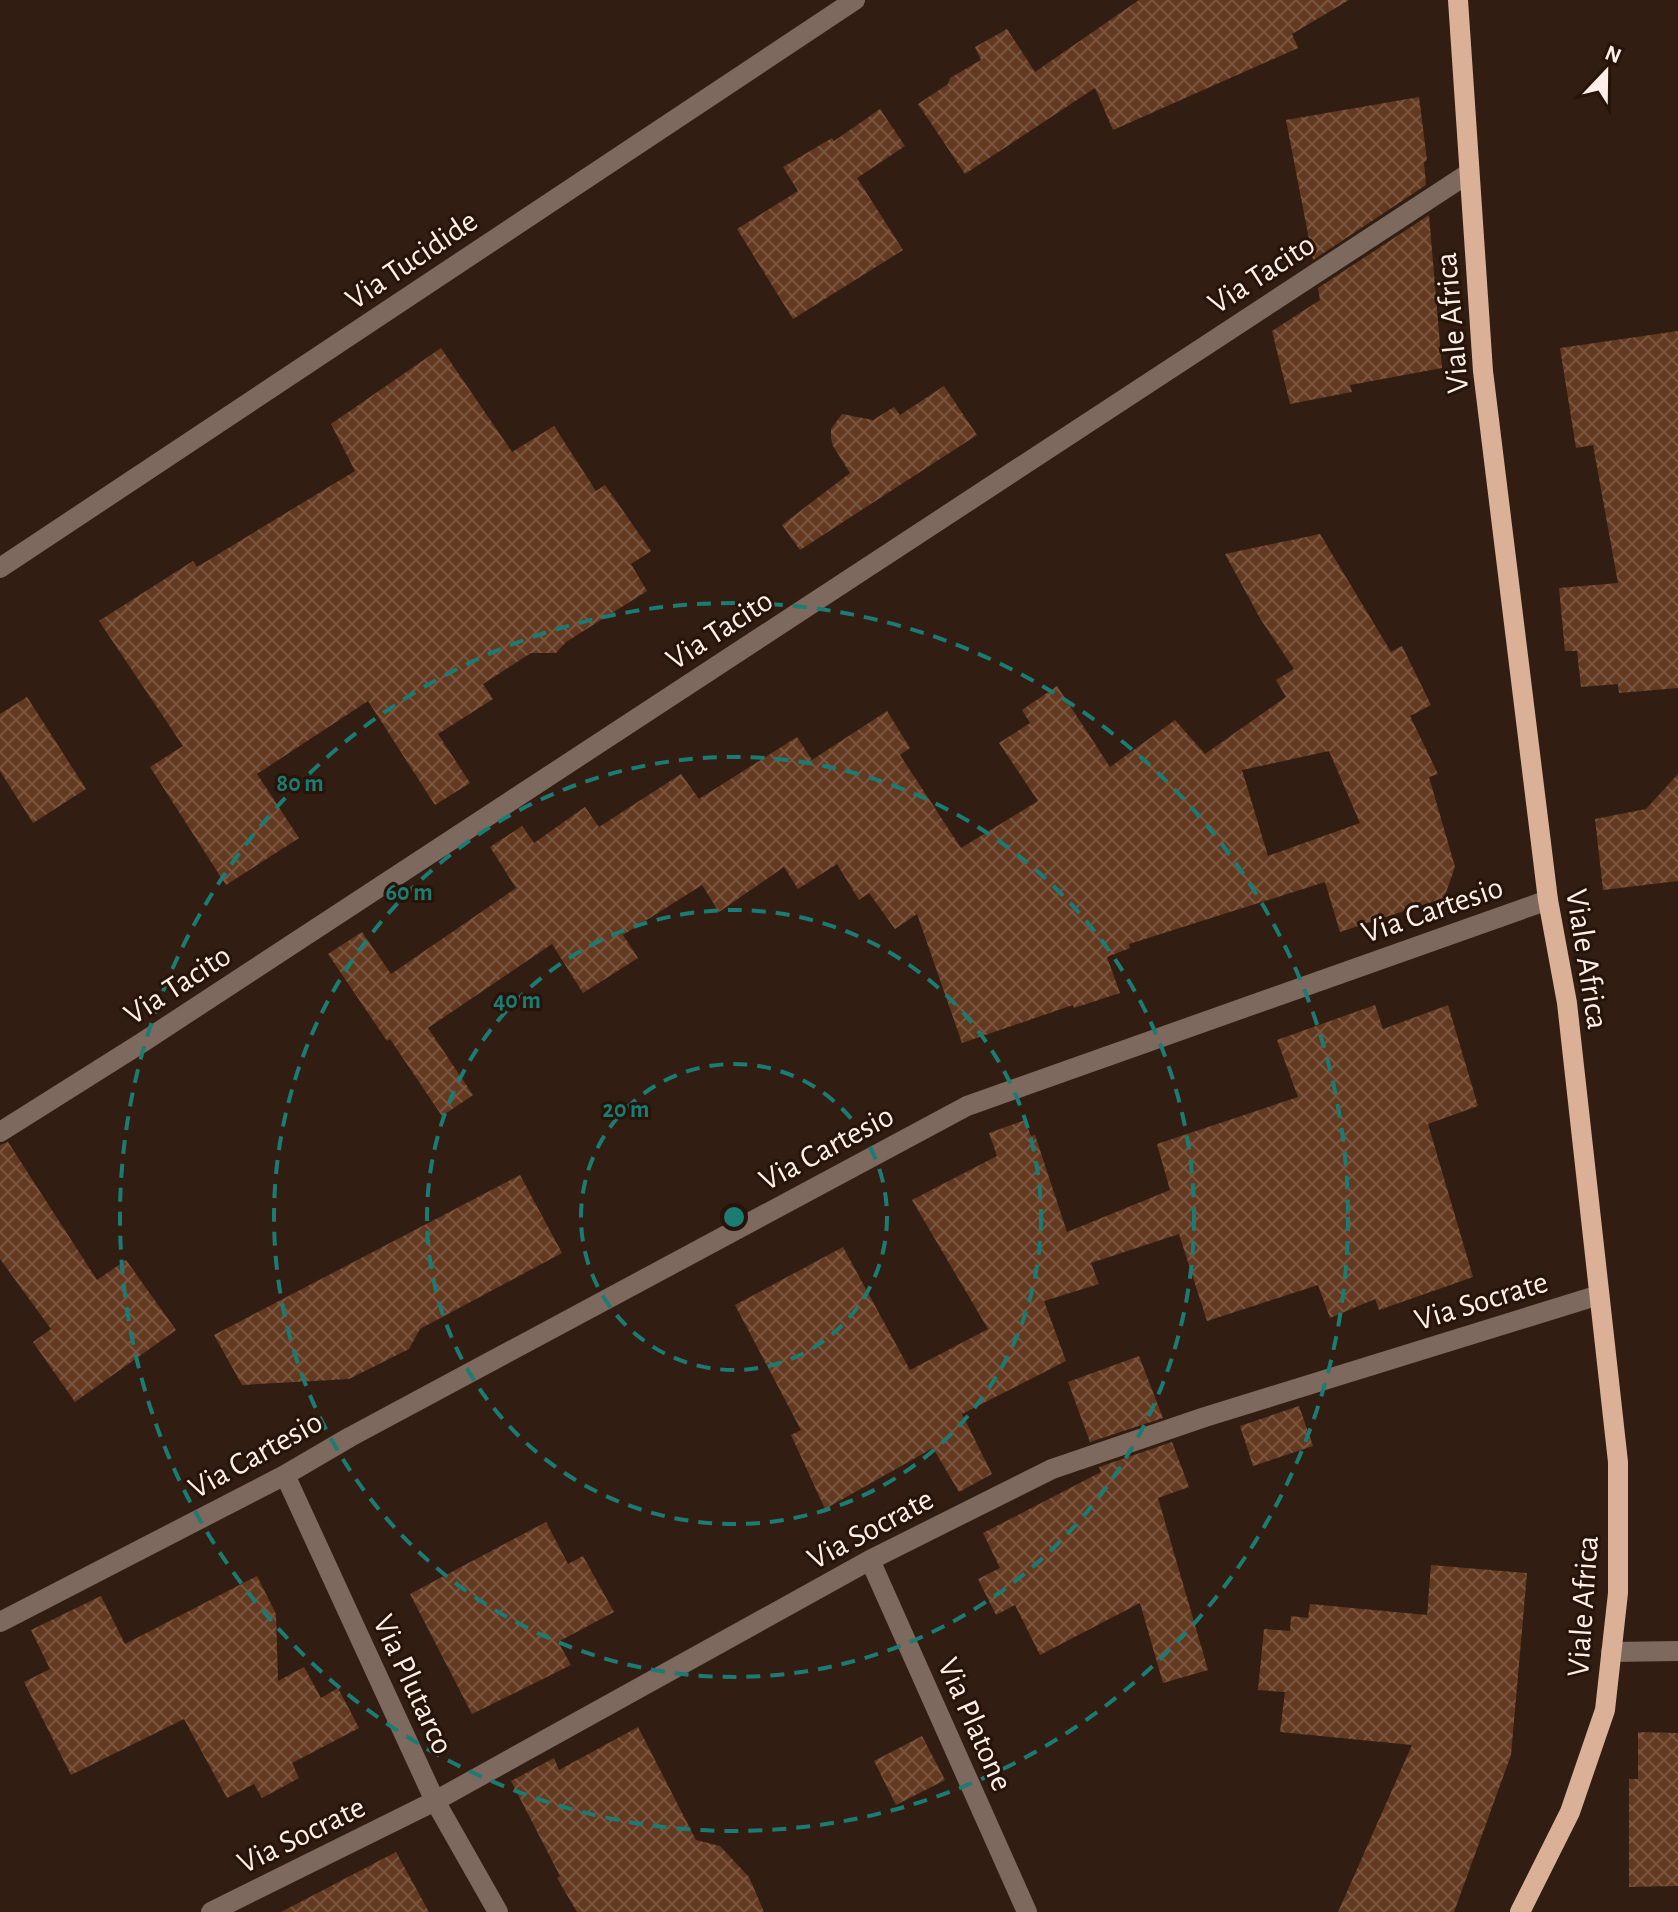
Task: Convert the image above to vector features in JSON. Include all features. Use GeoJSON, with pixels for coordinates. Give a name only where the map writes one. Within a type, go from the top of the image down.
{"type":"FeatureCollection","features":[{"type":"Feature","properties":{"kind":"main road","name":"Viale Africa"},"geometry":{"type":"LineString","coordinates":[[1458,0],[1483,371],[1548,900],[1567,1003],[1618,1462],[1618,1593],[1605,1710],[1570,1812],[1520,1912]]}},
{"type":"Feature","properties":{"kind":"street","name":"Via Tucidide"},"geometry":{"type":"LineString","coordinates":[[0,568],[855,0]]}},
{"type":"Feature","properties":{"kind":"street","name":"Via Tacito"},"geometry":{"type":"LineString","coordinates":[[0,1132],[157,1033],[1469,173]]}},
{"type":"Feature","properties":{"kind":"street","name":"Via Cartesio"},"geometry":{"type":"LineString","coordinates":[[0,1622],[285,1475],[378,1421],[967,1106],[1548,900]]}},
{"type":"Feature","properties":{"kind":"street","name":"Via Socrate"},"geometry":{"type":"LineString","coordinates":[[211,1912],[435,1801],[870,1560],[1052,1469],[1205,1417],[1599,1295]]}},
{"type":"Feature","properties":{"kind":"street","name":"Via Plutarco"},"geometry":{"type":"LineString","coordinates":[[285,1475],[435,1801],[498,1912]]}},
{"type":"Feature","properties":{"kind":"street","name":"Via Platone"},"geometry":{"type":"LineString","coordinates":[[870,1560],[1027,1912]]}},
{"type":"Feature","properties":{"kind":"street"},"geometry":{"type":"LineString","coordinates":[[1611,1652],[1678,1651]]}},
{"type":"Feature","properties":{"kind":"building"},"geometry":{"type":"Polygon","coordinates":[[[1139,0],[1349,0],[1292,34],[1298,48],[1113,130],[1095,88],[965,174],[918,104],[948,84],[950,78],[981,60],[975,47],[1007,29],[1035,72],[1139,0]]]}},
{"type":"Feature","properties":{"kind":"building"},"geometry":{"type":"Polygon","coordinates":[[[1419,97],[1427,160],[1424,162],[1426,185],[1313,260],[1286,120],[1419,97]]]}},
{"type":"Feature","properties":{"kind":"building"},"geometry":{"type":"Polygon","coordinates":[[[880,109],[905,146],[857,178],[903,250],[793,319],[737,229],[798,191],[783,167],[832,138],[834,141],[880,109]]]}},
{"type":"Feature","properties":{"kind":"building"},"geometry":{"type":"Polygon","coordinates":[[[1429,215],[1442,368],[1350,385],[1352,392],[1290,404],[1272,331],[1320,300],[1318,288],[1429,215]]]}},
{"type":"Feature","properties":{"kind":"building"},"geometry":{"type":"Polygon","coordinates":[[[1678,331],[1678,688],[1619,693],[1618,684],[1581,687],[1577,651],[1565,651],[1559,588],[1618,583],[1593,445],[1576,448],[1560,348],[1678,331]]]}},
{"type":"Feature","properties":{"kind":"building"},"geometry":{"type":"Polygon","coordinates":[[[441,348],[512,452],[554,426],[596,491],[605,485],[651,551],[631,564],[647,591],[566,642],[556,653],[531,653],[483,684],[493,699],[438,734],[470,783],[435,805],[368,701],[257,774],[299,838],[226,885],[150,767],[183,746],[99,621],[193,561],[197,567],[355,471],[331,424],[441,348]]]}},
{"type":"Feature","properties":{"kind":"building"},"geometry":{"type":"Polygon","coordinates":[[[944,386],[977,435],[800,550],[782,525],[850,473],[831,438],[831,429],[842,414],[873,420],[894,407],[900,415],[944,386]]]}},
{"type":"Feature","properties":{"kind":"building"},"geometry":{"type":"Polygon","coordinates":[[[1320,534],[1391,652],[1402,646],[1431,705],[1410,716],[1438,774],[1429,777],[1455,867],[1444,898],[1340,932],[1325,882],[1129,944],[1130,948],[1107,957],[1120,993],[1074,1008],[1073,1005],[962,1043],[917,914],[895,929],[869,893],[859,900],[837,864],[798,889],[784,867],[719,912],[702,885],[623,935],[638,958],[583,993],[552,944],[428,1028],[473,1095],[442,1116],[328,954],[362,932],[391,974],[516,888],[490,847],[522,826],[534,843],[585,807],[599,827],[681,774],[699,799],[797,737],[812,760],[887,711],[910,748],[900,755],[961,848],[1038,801],[999,743],[1030,723],[1022,710],[1057,686],[1110,767],[1175,720],[1205,754],[1286,697],[1276,680],[1294,669],[1261,620],[1225,554],[1320,534]],[[1329,751],[1242,770],[1268,856],[1360,823],[1329,751]]]}},
{"type":"Feature","properties":{"kind":"building"},"geometry":{"type":"Polygon","coordinates":[[[27,697],[86,789],[33,823],[0,771],[0,714],[27,697]]]}},
{"type":"Feature","properties":{"kind":"building"},"geometry":{"type":"Polygon","coordinates":[[[1678,774],[1678,881],[1603,890],[1595,819],[1646,809],[1678,774]]]}},
{"type":"Feature","properties":{"kind":"building"},"geometry":{"type":"Polygon","coordinates":[[[1375,1005],[1383,1029],[1448,1005],[1478,1106],[1428,1124],[1473,1277],[1379,1310],[1375,1299],[1330,1318],[1318,1285],[1207,1321],[1179,1234],[1091,1263],[1099,1284],[1044,1301],[1066,1361],[962,1414],[992,1474],[959,1492],[933,1448],[825,1509],[791,1435],[801,1430],[735,1305],[843,1247],[910,1370],[988,1329],[912,1200],[997,1156],[989,1133],[1025,1120],[1031,1136],[1035,1135],[1067,1232],[1170,1190],[1157,1144],[1298,1097],[1277,1040],[1375,1005]]]}},
{"type":"Feature","properties":{"kind":"building"},"geometry":{"type":"Polygon","coordinates":[[[8,1142],[97,1280],[126,1260],[176,1330],[75,1402],[33,1342],[51,1329],[0,1259],[0,1145],[8,1142]]]}},
{"type":"Feature","properties":{"kind":"building"},"geometry":{"type":"Polygon","coordinates":[[[520,1175],[562,1253],[420,1329],[409,1349],[349,1379],[242,1385],[214,1335],[520,1175]]]}},
{"type":"Feature","properties":{"kind":"building"},"geometry":{"type":"Polygon","coordinates":[[[1139,1356],[1163,1418],[1090,1442],[1068,1382],[1139,1356]]]}},
{"type":"Feature","properties":{"kind":"building"},"geometry":{"type":"Polygon","coordinates":[[[1299,1406],[1313,1446],[1253,1466],[1240,1426],[1299,1406]]]}},
{"type":"Feature","properties":{"kind":"building"},"geometry":{"type":"Polygon","coordinates":[[[1172,1442],[1189,1487],[1158,1498],[1208,1670],[1163,1683],[1140,1603],[1040,1655],[1015,1605],[996,1615],[978,1579],[1000,1568],[983,1533],[1101,1472],[1099,1467],[1172,1442]]]}},
{"type":"Feature","properties":{"kind":"building"},"geometry":{"type":"Polygon","coordinates":[[[546,1522],[568,1564],[583,1556],[614,1612],[558,1642],[571,1665],[472,1714],[410,1594],[546,1522]]]}},
{"type":"Feature","properties":{"kind":"building"},"geometry":{"type":"Polygon","coordinates":[[[1431,1565],[1527,1573],[1511,1755],[1454,1912],[1338,1912],[1412,1745],[1280,1732],[1285,1692],[1258,1690],[1264,1629],[1290,1631],[1291,1616],[1308,1618],[1310,1604],[1427,1615],[1431,1565]]]}},
{"type":"Feature","properties":{"kind":"building"},"geometry":{"type":"Polygon","coordinates":[[[257,1576],[276,1614],[278,1681],[304,1667],[321,1698],[338,1688],[359,1728],[292,1763],[299,1778],[262,1798],[254,1784],[227,1798],[184,1719],[71,1775],[24,1682],[50,1669],[31,1630],[101,1596],[125,1644],[257,1576]]]}},
{"type":"Feature","properties":{"kind":"building"},"geometry":{"type":"Polygon","coordinates":[[[638,1727],[696,1840],[720,1846],[749,1877],[764,1912],[577,1912],[557,1878],[560,1876],[511,1781],[554,1758],[559,1770],[638,1727]]]}},
{"type":"Feature","properties":{"kind":"building"},"geometry":{"type":"Polygon","coordinates":[[[1638,1732],[1678,1733],[1678,1886],[1629,1887],[1629,1779],[1638,1779],[1638,1732]]]}},
{"type":"Feature","properties":{"kind":"building"},"geometry":{"type":"Polygon","coordinates":[[[922,1736],[945,1780],[896,1805],[874,1761],[922,1736]]]}},
{"type":"Feature","properties":{"kind":"building"},"geometry":{"type":"Polygon","coordinates":[[[396,1852],[429,1912],[281,1912],[396,1852]]]}}]}
